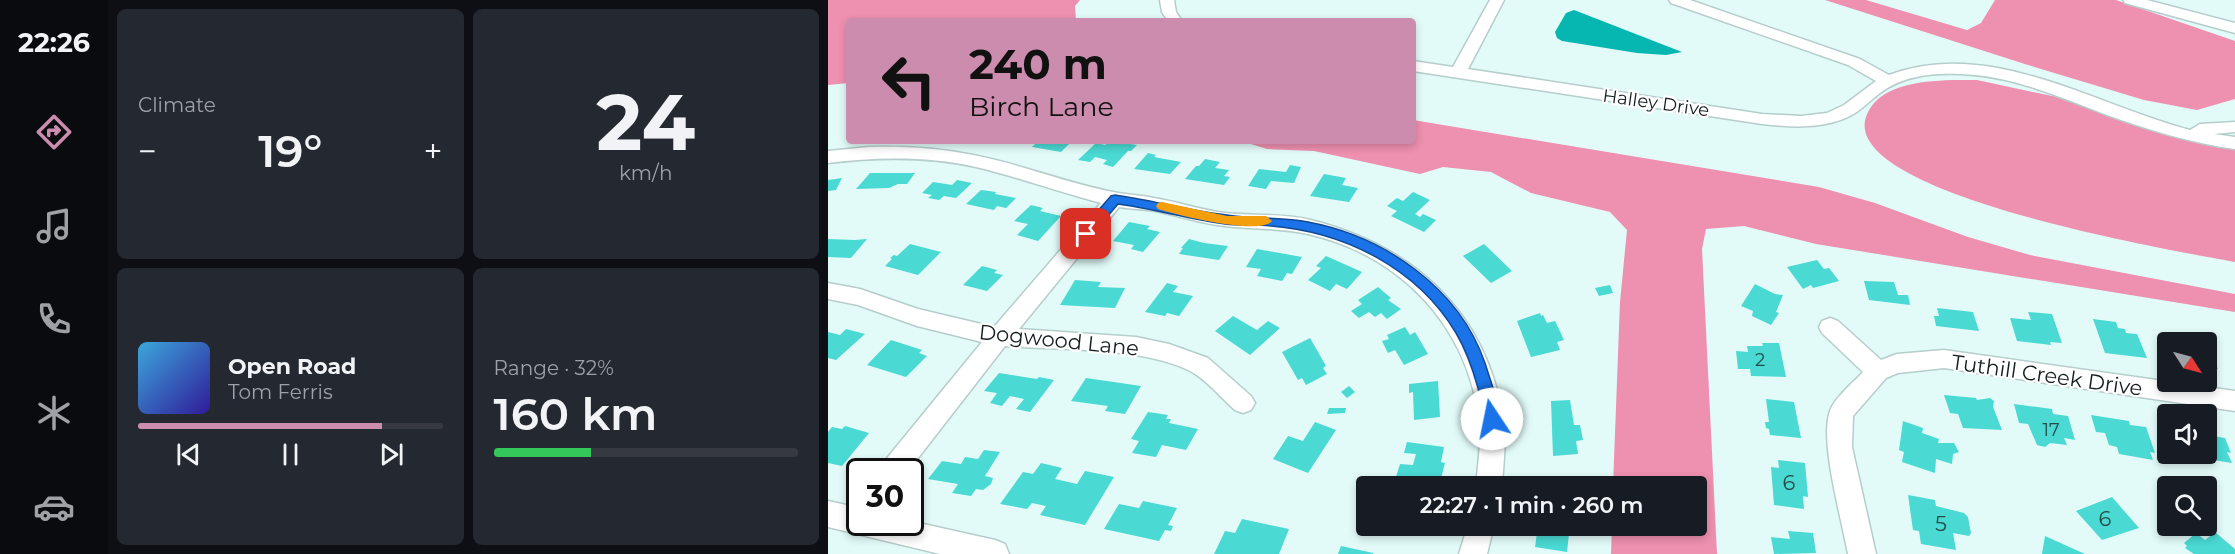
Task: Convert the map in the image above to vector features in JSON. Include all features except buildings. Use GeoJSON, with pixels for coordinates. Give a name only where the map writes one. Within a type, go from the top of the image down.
{"type":"FeatureCollection","features":[{"type":"Feature","properties":{"kind":"street"},"geometry":{"type":"LineString","coordinates":[[1167,0],[1169,12],[1173,18]]}},
{"type":"Feature","properties":{"kind":"street"},"geometry":{"type":"LineString","coordinates":[[1458,73],[1496,0]]}},
{"type":"Feature","properties":{"kind":"street"},"geometry":{"type":"LineString","coordinates":[[1676,0],[1845,58],[1888,81]]}},
{"type":"Feature","properties":{"kind":"street"},"geometry":{"type":"LineString","coordinates":[[2130,0],[2235,28]]}},
{"type":"Feature","properties":{"kind":"street","name":"Halley Drive"},"geometry":{"type":"LineString","coordinates":[[1416,66],[1762,119],[1796,121],[1838,115],[1888,81],[1916,73],[1941,70],[1998,73],[2050,86],[2116,112],[2166,128],[2207,139],[2235,143]]}},
{"type":"Feature","properties":{"kind":"street","name":"Halley Drive"},"geometry":{"type":"LineString","coordinates":[[2166,128],[2206,131],[2235,127]]}},
{"type":"Feature","properties":{"kind":"street"},"geometry":{"type":"LineString","coordinates":[[828,157],[852,153],[943,156],[994,166],[1036,180],[1115,199],[1153,204],[1227,220],[1271,221],[1310,227],[1351,239],[1380,252],[1411,273],[1437,298],[1461,329],[1475,356],[1486,389],[1492,419],[1489,476]]}},
{"type":"Feature","properties":{"kind":"street"},"geometry":{"type":"LineString","coordinates":[[902,458],[999,337],[1115,199]]}},
{"type":"Feature","properties":{"kind":"street","name":"Dogwood Lane"},"geometry":{"type":"LineString","coordinates":[[828,291],[860,297],[917,317],[999,337],[1136,346],[1169,353],[1200,365],[1243,403]]}},
{"type":"Feature","properties":{"kind":"street"},"geometry":{"type":"LineString","coordinates":[[1830,327],[1878,371],[1841,413],[1840,447],[1862,554]]}},
{"type":"Feature","properties":{"kind":"street","name":"Tuthill Creek Drive"},"geometry":{"type":"LineString","coordinates":[[1878,371],[1897,364],[1944,359],[2235,401]]}},
{"type":"Feature","properties":{"kind":"street"},"geometry":{"type":"LineString","coordinates":[[924,536],[995,554]]}},
{"type":"Feature","properties":{"kind":"street"},"geometry":{"type":"LineString","coordinates":[[1473,554],[1478,536]]}},
{"type":"Feature","properties":{"kind":"shaded area"},"geometry":{"type":"Polygon","coordinates":[[[828,0],[1080,0],[1075,6],[1076,18],[846,18],[846,83],[828,85],[828,0]]]}},
{"type":"Feature","properties":{"kind":"shaded area"},"geometry":{"type":"Polygon","coordinates":[[[1825,0],[1866,0],[1967,30],[1981,23],[1995,0],[2116,0],[2235,41],[2235,99],[2197,110],[2144,100],[1825,0]]]}},
{"type":"Feature","properties":{"kind":"shaded area"},"geometry":{"type":"Polygon","coordinates":[[[1977,80],[2071,100],[2142,127],[2235,150],[2235,262],[2150,246],[2013,213],[1948,191],[1896,166],[1868,138],[1871,107],[1892,91],[1905,86],[1935,81],[1977,80]]]}},
{"type":"Feature","properties":{"kind":"shaded area"},"geometry":{"type":"Polygon","coordinates":[[[1416,120],[1819,187],[1875,203],[1968,237],[2030,255],[2235,294],[2235,312],[1816,244],[1744,226],[1706,229],[1702,249],[1717,554],[1611,554],[1612,536],[1707,536],[1707,476],[1613,476],[1620,302],[1627,230],[1610,212],[1531,193],[1491,172],[1443,167],[1420,174],[1314,151],[1267,149],[1251,144],[1416,144],[1416,120]]]}},
{"type":"Feature","properties":{"kind":"water"},"geometry":{"type":"Polygon","coordinates":[[[1574,10],[1682,52],[1666,55],[1637,53],[1562,41],[1557,38],[1555,32],[1566,13],[1574,10]]]}},
{"type":"Feature","properties":{"kind":"slow traffic"},"geometry":{"type":"LineString","coordinates":[[1162,206],[1227,220],[1266,221]]}},
{"type":"Feature","properties":{"kind":"route"},"geometry":{"type":"LineString","coordinates":[[1086,234],[1115,199],[1153,204],[1227,220],[1271,221],[1310,227],[1351,239],[1380,252],[1411,273],[1437,298],[1461,329],[1475,356],[1486,389],[1492,419]]}}]}
